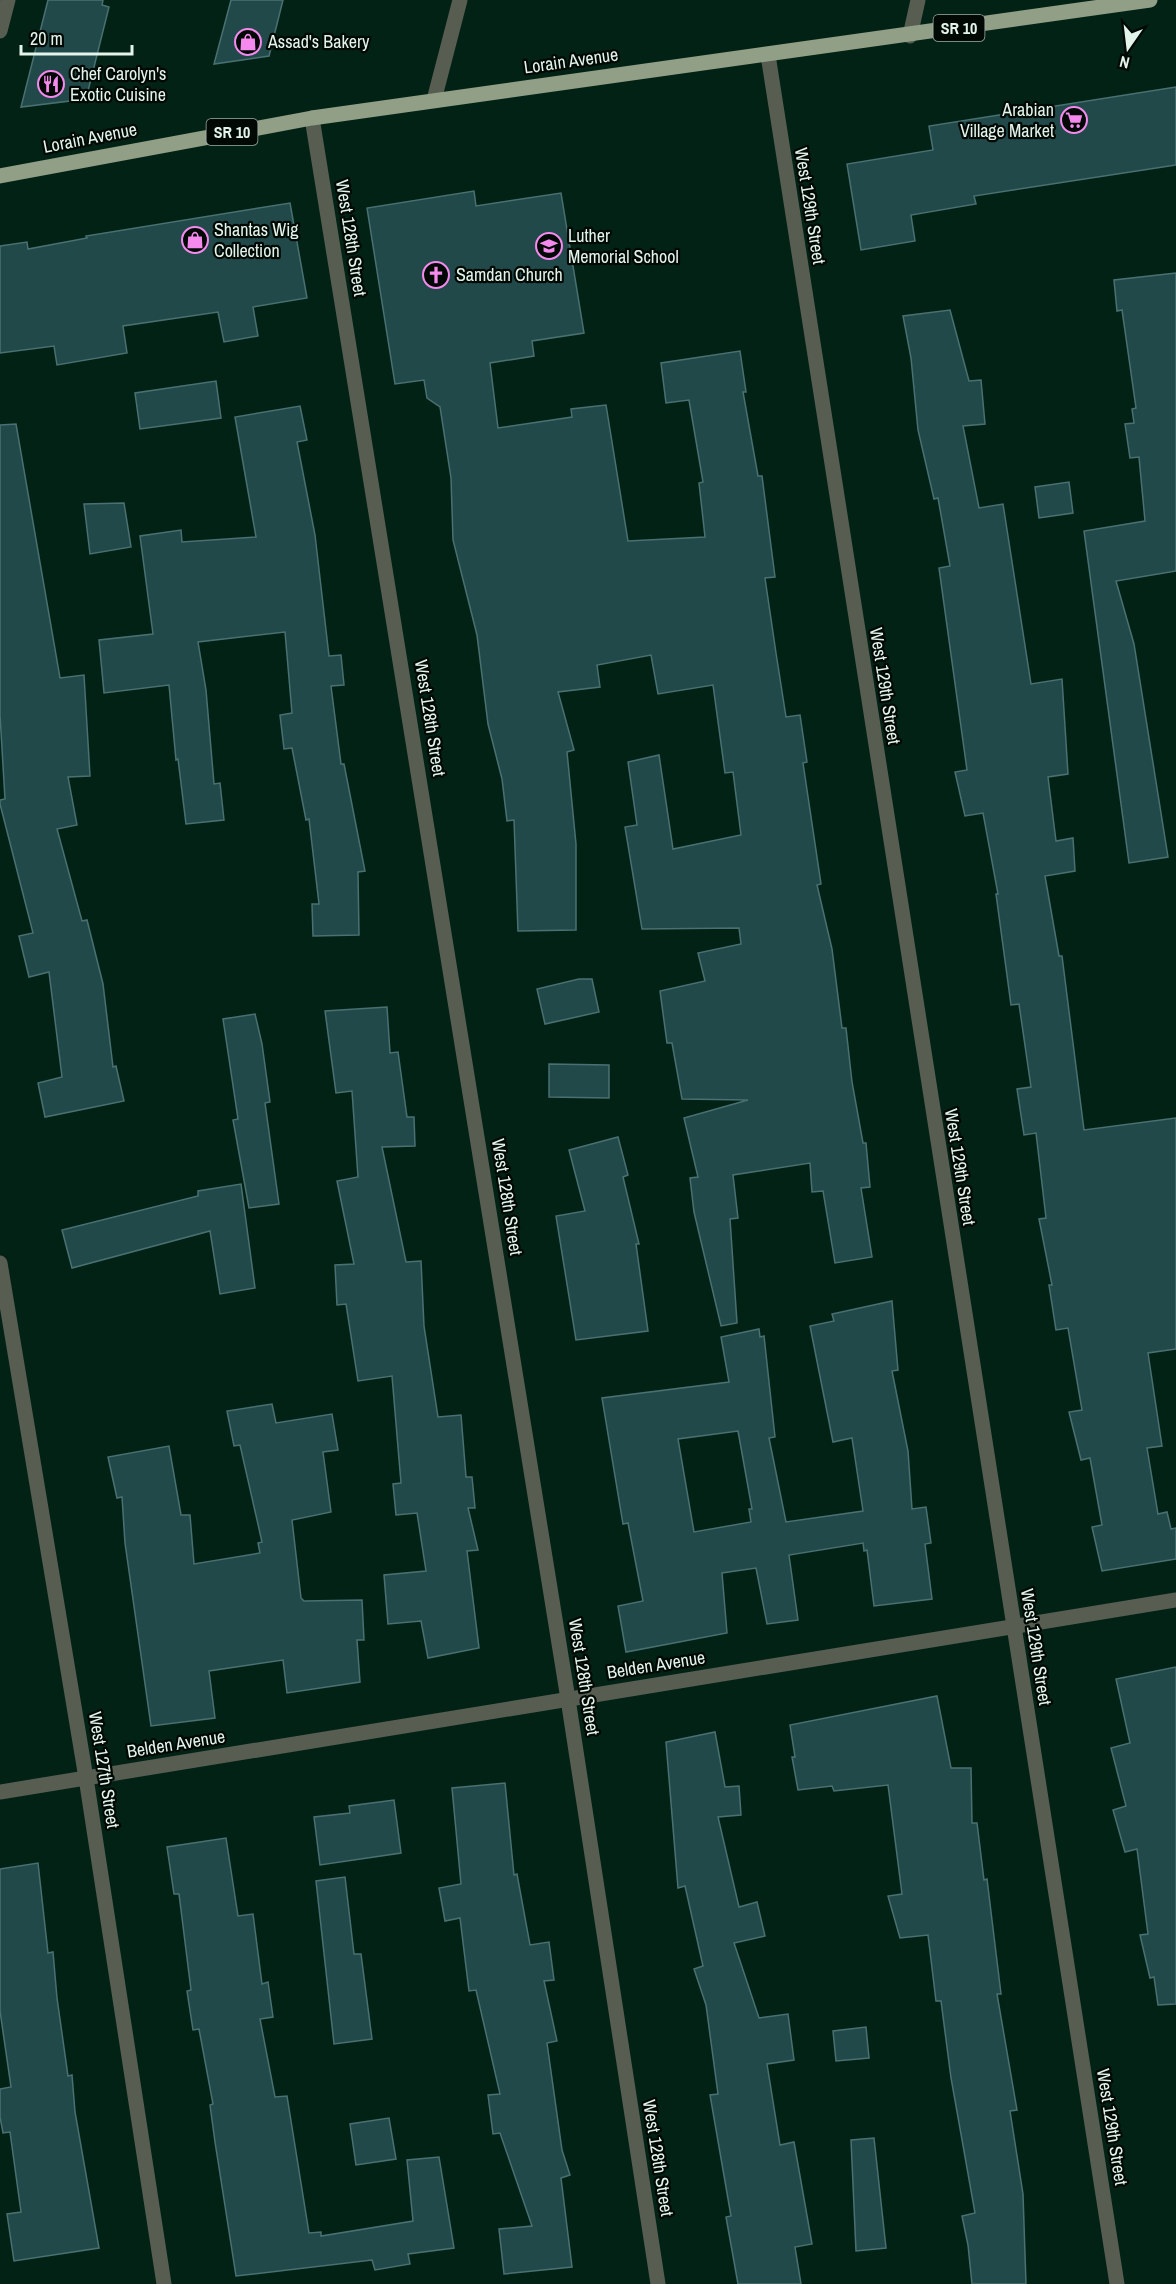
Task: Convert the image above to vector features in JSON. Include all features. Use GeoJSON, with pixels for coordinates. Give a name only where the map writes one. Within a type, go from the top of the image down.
{"type":"FeatureCollection","features":[{"type":"Feature","properties":{"kind":"main road","name":"Lorain Avenue"},"geometry":{"type":"LineString","coordinates":[[0,176],[312,118],[910,36],[1150,0]]}},
{"type":"Feature","properties":{"kind":"street"},"geometry":{"type":"LineString","coordinates":[[0,32],[8,0]]}},
{"type":"Feature","properties":{"kind":"street"},"geometry":{"type":"LineString","coordinates":[[434,100],[460,0]]}},
{"type":"Feature","properties":{"kind":"street"},"geometry":{"type":"LineString","coordinates":[[910,36],[918,0]]}},
{"type":"Feature","properties":{"kind":"street","name":"West 129th Street"},"geometry":{"type":"LineString","coordinates":[[768,55],[1117,2284]]}},
{"type":"Feature","properties":{"kind":"street","name":"West 128th Street"},"geometry":{"type":"LineString","coordinates":[[312,118],[568,1699],[658,2284]]}},
{"type":"Feature","properties":{"kind":"street","name":"West 127th Street"},"geometry":{"type":"LineString","coordinates":[[0,1263],[86,1778],[164,2284]]}},
{"type":"Feature","properties":{"kind":"street","name":"Belden Avenue"},"geometry":{"type":"LineString","coordinates":[[0,1792],[1176,1600]]}},
{"type":"Feature","properties":{"kind":"building"},"geometry":{"type":"Polygon","coordinates":[[[48,0],[103,0],[102,5],[109,7],[86,99],[21,107],[48,0]]]}},
{"type":"Feature","properties":{"kind":"building"},"geometry":{"type":"Polygon","coordinates":[[[231,0],[283,0],[269,56],[214,64],[231,0]]]}},
{"type":"Feature","properties":{"kind":"building"},"geometry":{"type":"Polygon","coordinates":[[[1176,87],[1176,165],[974,196],[976,204],[911,215],[915,241],[861,250],[847,164],[933,150],[929,126],[1176,87]]]}},
{"type":"Feature","properties":{"kind":"building"},"geometry":{"type":"Polygon","coordinates":[[[474,191],[476,206],[561,193],[584,333],[532,341],[534,356],[490,363],[498,428],[572,417],[571,409],[606,405],[628,541],[705,537],[699,483],[703,482],[689,400],[666,403],[661,363],[740,351],[746,392],[743,392],[758,476],[762,476],[775,577],[765,578],[786,717],[800,715],[807,762],[803,763],[821,884],[817,885],[832,949],[842,1028],[846,1028],[852,1082],[863,1143],[866,1143],[870,1187],[861,1188],[872,1257],[835,1263],[823,1191],[812,1192],[810,1163],[733,1175],[738,1218],[730,1219],[737,1323],[721,1326],[694,1212],[690,1178],[698,1177],[684,1118],[748,1100],[682,1099],[672,1043],[667,1043],[660,991],[705,981],[698,953],[741,944],[739,928],[642,929],[625,827],[637,825],[628,762],[659,755],[673,849],[741,835],[733,772],[725,773],[713,685],[658,694],[651,655],[597,665],[600,687],[558,692],[574,750],[567,752],[576,844],[576,930],[518,931],[514,820],[507,821],[502,779],[488,724],[477,635],[453,540],[451,478],[440,407],[427,398],[424,380],[395,384],[367,208],[474,191]]]}},
{"type":"Feature","properties":{"kind":"building"},"geometry":{"type":"Polygon","coordinates":[[[290,203],[307,298],[253,307],[258,336],[224,342],[218,312],[123,326],[127,353],[57,365],[54,346],[0,353],[0,246],[27,242],[28,249],[87,238],[86,236],[290,203]]]}},
{"type":"Feature","properties":{"kind":"building"},"geometry":{"type":"Polygon","coordinates":[[[1176,273],[1176,571],[1116,581],[1134,644],[1168,857],[1129,863],[1084,531],[1145,521],[1139,457],[1130,458],[1125,424],[1134,423],[1132,409],[1136,408],[1122,310],[1117,311],[1114,280],[1176,273]]]}},
{"type":"Feature","properties":{"kind":"building"},"geometry":{"type":"Polygon","coordinates":[[[950,310],[969,381],[981,380],[985,424],[963,426],[979,508],[1003,504],[1031,684],[1062,679],[1068,774],[1048,777],[1056,841],[1073,838],[1075,871],[1045,876],[1059,956],[1062,956],[1084,1130],[1176,1118],[1176,1349],[1148,1353],[1162,1446],[1147,1448],[1158,1514],[1167,1512],[1171,1529],[1176,1528],[1176,1559],[1102,1571],[1092,1527],[1102,1525],[1090,1458],[1081,1460],[1069,1412],[1082,1410],[1068,1328],[1056,1330],[1049,1285],[1052,1285],[1039,1219],[1046,1218],[1036,1133],[1024,1135],[1017,1089],[1031,1087],[1019,1004],[1011,1005],[996,894],[998,894],[983,813],[965,816],[955,772],[967,770],[939,568],[950,566],[938,498],[934,499],[918,430],[911,358],[903,316],[950,310]]]}},
{"type":"Feature","properties":{"kind":"building"},"geometry":{"type":"Polygon","coordinates":[[[216,381],[221,418],[140,429],[135,393],[216,381]]]}},
{"type":"Feature","properties":{"kind":"building"},"geometry":{"type":"Polygon","coordinates":[[[300,406],[307,440],[297,442],[315,535],[329,656],[341,655],[344,685],[331,686],[341,764],[344,764],[365,871],[358,872],[359,935],[313,936],[312,904],[319,904],[309,819],[306,820],[292,748],[284,749],[280,715],[292,713],[285,632],[198,642],[206,690],[214,784],[220,783],[224,820],[186,824],[178,759],[176,760],[169,685],[104,693],[99,640],[153,634],[140,536],[181,530],[182,542],[256,537],[235,417],[300,406]]]}},
{"type":"Feature","properties":{"kind":"building"},"geometry":{"type":"Polygon","coordinates":[[[16,424],[60,678],[84,675],[90,776],[68,777],[77,825],[57,829],[82,921],[87,920],[103,984],[113,1067],[116,1066],[124,1101],[45,1117],[38,1083],[62,1077],[49,972],[29,977],[19,936],[33,933],[0,804],[0,800],[5,799],[0,715],[0,425],[16,424]]]}},
{"type":"Feature","properties":{"kind":"building"},"geometry":{"type":"Polygon","coordinates":[[[1069,482],[1073,513],[1039,518],[1035,487],[1069,482]]]}},
{"type":"Feature","properties":{"kind":"building"},"geometry":{"type":"Polygon","coordinates":[[[124,503],[131,547],[90,554],[84,504],[124,503]]]}},
{"type":"Feature","properties":{"kind":"building"},"geometry":{"type":"Polygon","coordinates":[[[579,979],[592,979],[599,1012],[545,1024],[537,989],[579,979]]]}},
{"type":"Feature","properties":{"kind":"building"},"geometry":{"type":"Polygon","coordinates":[[[387,1007],[390,1053],[398,1052],[407,1117],[414,1117],[415,1146],[382,1147],[406,1262],[421,1261],[424,1326],[438,1417],[461,1415],[466,1477],[472,1477],[475,1508],[468,1508],[478,1550],[467,1551],[479,1648],[428,1658],[421,1621],[388,1624],[384,1575],[426,1571],[417,1513],[396,1515],[393,1484],[401,1483],[392,1376],[358,1381],[346,1304],[337,1305],[335,1265],[354,1264],[337,1181],[358,1177],[352,1091],[336,1093],[325,1011],[387,1007]]]}},
{"type":"Feature","properties":{"kind":"building"},"geometry":{"type":"Polygon","coordinates":[[[255,1014],[262,1044],[270,1102],[265,1103],[279,1204],[249,1208],[233,1120],[238,1119],[223,1019],[255,1014]]]}},
{"type":"Feature","properties":{"kind":"building"},"geometry":{"type":"Polygon","coordinates":[[[549,1064],[609,1065],[609,1098],[549,1097],[549,1064]]]}},
{"type":"Feature","properties":{"kind":"building"},"geometry":{"type":"Polygon","coordinates":[[[618,1137],[628,1175],[623,1177],[639,1244],[636,1244],[648,1331],[576,1340],[556,1216],[585,1211],[569,1150],[618,1137]]]}},
{"type":"Feature","properties":{"kind":"building"},"geometry":{"type":"Polygon","coordinates":[[[241,1184],[255,1288],[220,1294],[210,1231],[72,1268],[62,1230],[198,1196],[198,1191],[241,1184]]]}},
{"type":"Feature","properties":{"kind":"building"},"geometry":{"type":"Polygon","coordinates":[[[892,1301],[898,1370],[892,1371],[908,1451],[912,1509],[926,1507],[931,1543],[925,1544],[932,1599],[874,1606],[867,1550],[864,1551],[863,1543],[789,1555],[798,1620],[767,1624],[756,1568],[722,1573],[727,1633],[626,1652],[618,1606],[643,1601],[628,1523],[623,1524],[602,1398],[729,1382],[721,1337],[759,1329],[760,1337],[764,1336],[775,1437],[769,1438],[786,1522],[863,1511],[852,1438],[833,1442],[810,1326],[834,1321],[832,1314],[892,1301]],[[738,1431],[678,1439],[694,1532],[751,1522],[749,1509],[752,1509],[738,1431]]]}},
{"type":"Feature","properties":{"kind":"building"},"geometry":{"type":"Polygon","coordinates":[[[272,1404],[276,1423],[332,1414],[338,1450],[323,1452],[331,1512],[292,1520],[301,1598],[304,1601],[362,1600],[364,1640],[357,1640],[360,1682],[287,1693],[283,1660],[209,1671],[215,1718],[151,1726],[125,1543],[122,1497],[117,1498],[108,1457],[169,1446],[181,1515],[190,1515],[194,1564],[260,1553],[258,1543],[262,1542],[240,1445],[234,1446],[227,1411],[272,1404]]]}},
{"type":"Feature","properties":{"kind":"building"},"geometry":{"type":"Polygon","coordinates":[[[1176,1667],[1176,2004],[1158,2005],[1154,1977],[1150,1978],[1140,1935],[1148,1934],[1137,1849],[1125,1852],[1113,1810],[1126,1806],[1111,1748],[1130,1743],[1116,1679],[1176,1667]]]}},
{"type":"Feature","properties":{"kind":"building"},"geometry":{"type":"Polygon","coordinates":[[[937,1696],[951,1768],[971,1768],[972,1823],[977,1823],[984,1880],[987,1879],[1001,1994],[997,1994],[1017,2110],[1010,2111],[1023,2194],[1026,2284],[972,2284],[962,2216],[975,2213],[951,2078],[941,2001],[936,2001],[928,1935],[900,1938],[888,1896],[902,1894],[888,1785],[834,1791],[832,1786],[798,1790],[792,1757],[795,1757],[790,1725],[937,1696]]]}},
{"type":"Feature","properties":{"kind":"building"},"geometry":{"type":"Polygon","coordinates":[[[715,1732],[725,1787],[739,1786],[741,1815],[718,1817],[739,1907],[757,1902],[765,1936],[734,1943],[759,2018],[788,2014],[794,2060],[767,2064],[780,2145],[794,2142],[812,2244],[795,2247],[801,2284],[738,2284],[726,2217],[731,2216],[710,2095],[718,2094],[706,2005],[694,1969],[703,1966],[685,1886],[678,1888],[666,1742],[715,1732]]]}},
{"type":"Feature","properties":{"kind":"building"},"geometry":{"type":"Polygon","coordinates":[[[505,1783],[514,1875],[517,1874],[530,1945],[549,1942],[554,1980],[544,1981],[557,2041],[547,2043],[562,2150],[570,2175],[561,2178],[572,2267],[504,2274],[499,2229],[532,2226],[500,2133],[493,2134],[488,2095],[500,2094],[476,1990],[469,1991],[460,1918],[445,1921],[439,1888],[461,1884],[452,1788],[505,1783]]]}},
{"type":"Feature","properties":{"kind":"building"},"geometry":{"type":"Polygon","coordinates":[[[394,1800],[401,1853],[320,1865],[314,1817],[350,1813],[349,1806],[394,1800]]]}},
{"type":"Feature","properties":{"kind":"building"},"geometry":{"type":"Polygon","coordinates":[[[226,1838],[238,1916],[253,1914],[262,1984],[268,1982],[273,2017],[260,2019],[275,2097],[287,2096],[309,2233],[321,2232],[321,2236],[413,2221],[407,2160],[439,2157],[454,2248],[408,2254],[410,2264],[375,2270],[372,2260],[236,2276],[210,2105],[213,2104],[199,2029],[193,2030],[187,1991],[191,1990],[179,1894],[174,1894],[167,1847],[226,1838]]]}},
{"type":"Feature","properties":{"kind":"building"},"geometry":{"type":"Polygon","coordinates":[[[38,1863],[48,1953],[53,1952],[68,2076],[72,2075],[75,2112],[99,2248],[14,2261],[7,2214],[21,2212],[10,2132],[3,2133],[0,2117],[0,2089],[11,2087],[0,2011],[0,1869],[38,1863]]]}},
{"type":"Feature","properties":{"kind":"building"},"geometry":{"type":"Polygon","coordinates":[[[345,1877],[354,1954],[361,1954],[372,2039],[334,2044],[316,1881],[345,1877]]]}},
{"type":"Feature","properties":{"kind":"building"},"geometry":{"type":"Polygon","coordinates":[[[866,2027],[869,2058],[836,2061],[833,2031],[866,2027]]]}},
{"type":"Feature","properties":{"kind":"building"},"geometry":{"type":"Polygon","coordinates":[[[389,2118],[396,2159],[356,2165],[350,2124],[389,2118]]]}},
{"type":"Feature","properties":{"kind":"building"},"geometry":{"type":"Polygon","coordinates":[[[874,2138],[886,2248],[856,2251],[851,2140],[874,2138]]]}},
{"type":"Feature","properties":{"kind":"place","name":"Assad's Bakery"},"geometry":{"type":"Point","coordinates":[248,42]}},
{"type":"Feature","properties":{"kind":"place","name":"Chef Carolyn's Exotic Cuisine"},"geometry":{"type":"Point","coordinates":[51,84]}},
{"type":"Feature","properties":{"kind":"place","name":"Arabian Village Market"},"geometry":{"type":"Point","coordinates":[1074,120]}},
{"type":"Feature","properties":{"kind":"place","name":"Shantas Wig Collection"},"geometry":{"type":"Point","coordinates":[195,240]}},
{"type":"Feature","properties":{"kind":"place","name":"Luther Memorial School"},"geometry":{"type":"Point","coordinates":[549,246]}},
{"type":"Feature","properties":{"kind":"place","name":"Samdan Church"},"geometry":{"type":"Point","coordinates":[436,275]}}]}
